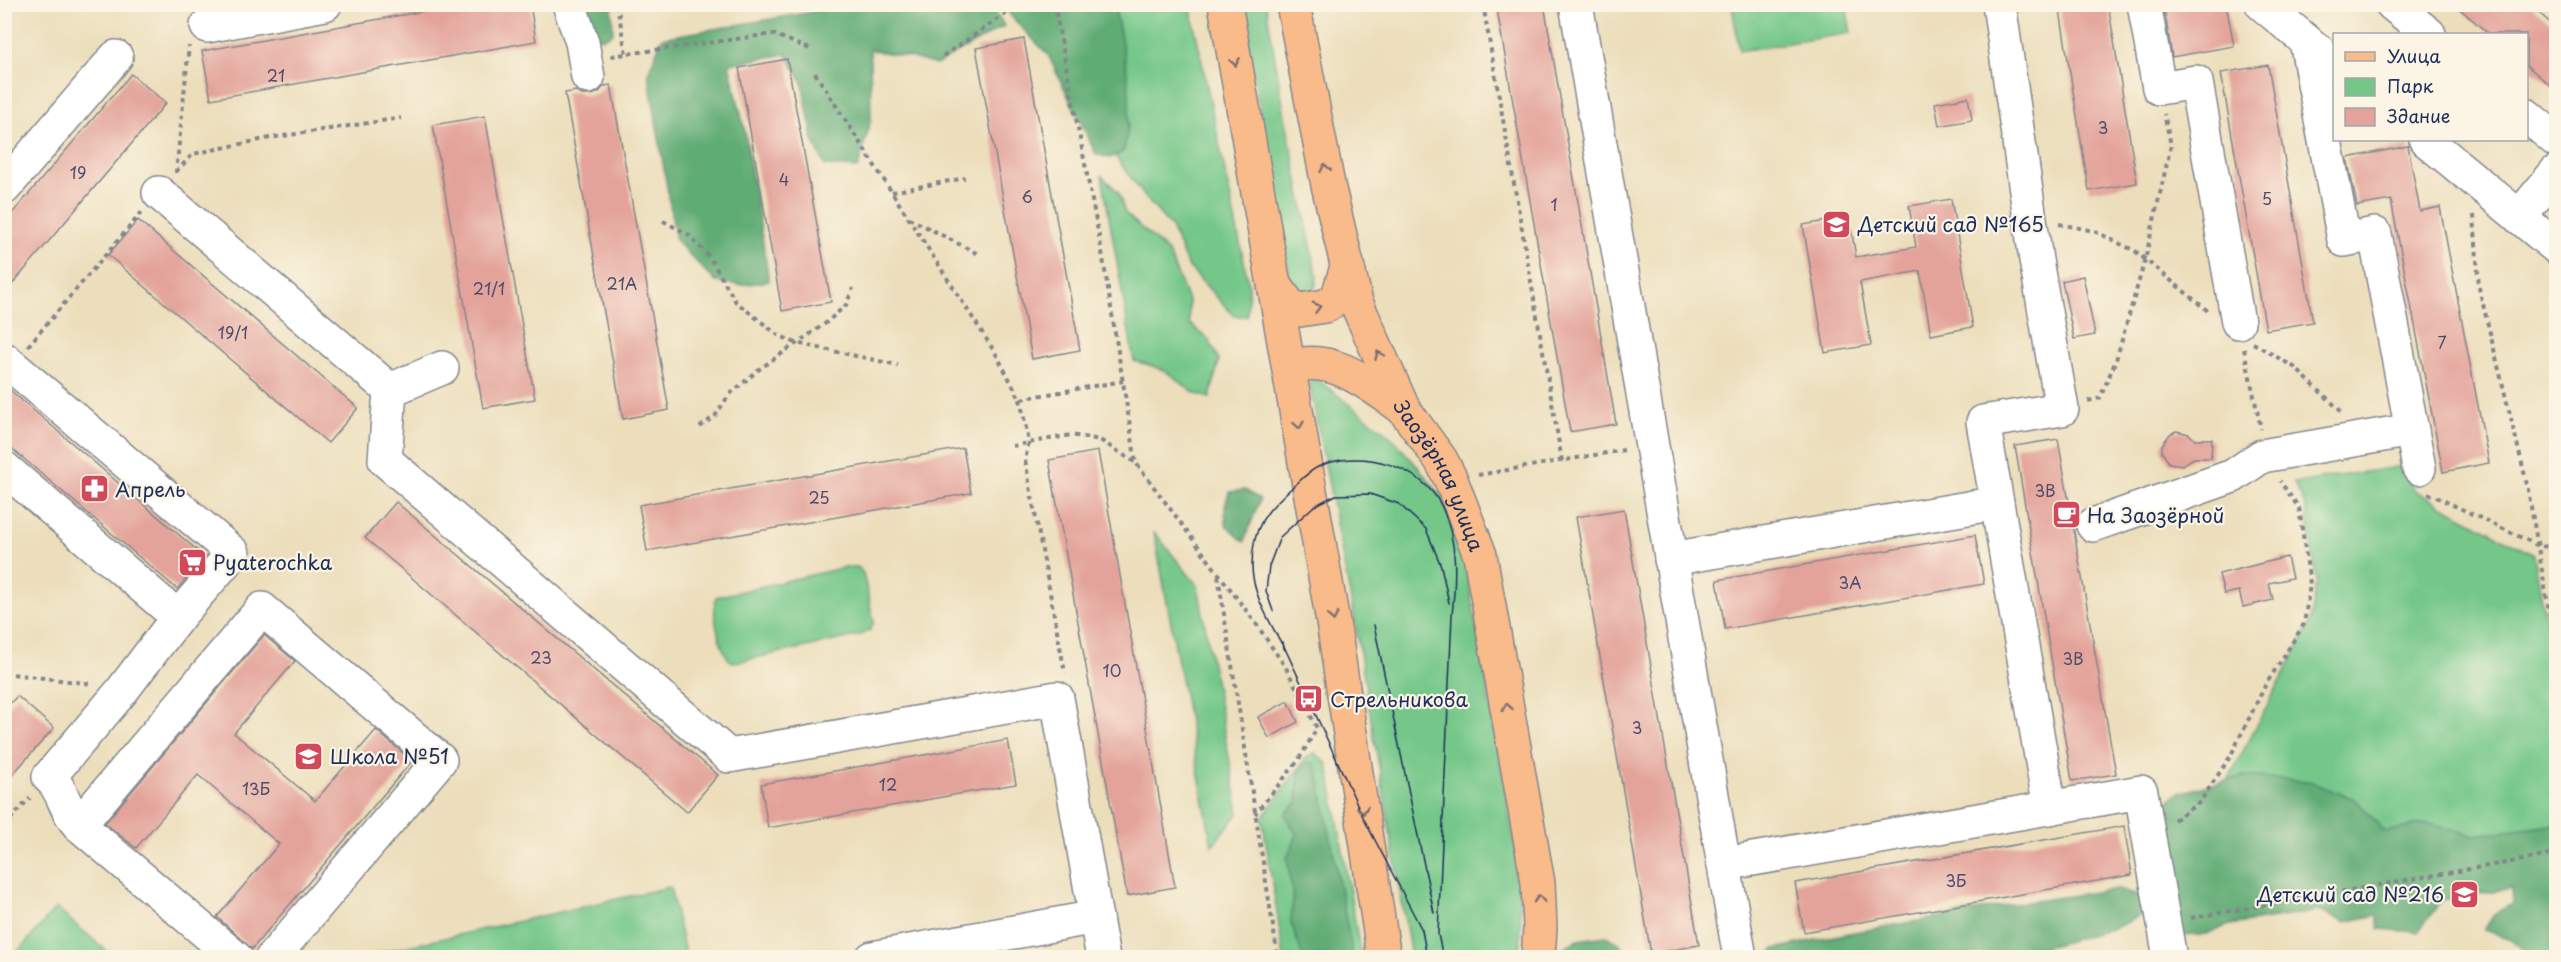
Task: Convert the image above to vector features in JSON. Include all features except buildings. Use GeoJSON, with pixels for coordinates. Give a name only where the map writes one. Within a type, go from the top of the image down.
{"type":"FeatureCollection","features":[{"type":"Feature","properties":{"kind":"main road"},"geometry":{"type":"LineString","coordinates":[[1225,4],[1335,628],[1384,957]]}},
{"type":"Feature","properties":{"kind":"main road","name":"Заозёрная улица"},"geometry":{"type":"LineString","coordinates":[[1293,4],[1356,302],[1403,408],[1441,460],[1452,480],[1480,555],[1538,884],[1540,928],[1538,957]]}},
{"type":"Feature","properties":{"kind":"main road"},"geometry":{"type":"LineString","coordinates":[[1275,285],[1290,306],[1300,310],[1325,306],[1336,299],[1347,267]]}},
{"type":"Feature","properties":{"kind":"main road"},"geometry":{"type":"LineString","coordinates":[[1289,368],[1311,362],[1334,367],[1370,385],[1403,408]]}},
{"type":"Feature","properties":{"kind":"street"},"geometry":{"type":"LineString","coordinates":[[207,26],[325,4]]}},
{"type":"Feature","properties":{"kind":"street"},"geometry":{"type":"LineString","coordinates":[[569,4],[582,42],[586,69]]}},
{"type":"Feature","properties":{"kind":"street"},"geometry":{"type":"LineString","coordinates":[[1576,4],[1740,957]]}},
{"type":"Feature","properties":{"kind":"street"},"geometry":{"type":"LineString","coordinates":[[1999,4],[2026,192],[2062,409],[1983,422],[2050,808]]}},
{"type":"Feature","properties":{"kind":"street"},"geometry":{"type":"LineString","coordinates":[[2144,4],[2159,88],[2196,82],[2230,324]]}},
{"type":"Feature","properties":{"kind":"street"},"geometry":{"type":"LineString","coordinates":[[2262,4],[2333,63]]}},
{"type":"Feature","properties":{"kind":"street"},"geometry":{"type":"LineString","coordinates":[[2392,4],[2428,33]]}},
{"type":"Feature","properties":{"kind":"street"},"geometry":{"type":"LineString","coordinates":[[2306,41],[2344,240],[2375,234],[2419,468]]}},
{"type":"Feature","properties":{"kind":"street"},"geometry":{"type":"LineString","coordinates":[[4,188],[116,57]]}},
{"type":"Feature","properties":{"kind":"street"},"geometry":{"type":"LineString","coordinates":[[2528,117],[2556,140]]}},
{"type":"Feature","properties":{"kind":"street"},"geometry":{"type":"LineString","coordinates":[[2427,141],[2556,247]]}},
{"type":"Feature","properties":{"kind":"street"},"geometry":{"type":"LineString","coordinates":[[2519,217],[2556,172]]}},
{"type":"Feature","properties":{"kind":"street"},"geometry":{"type":"LineString","coordinates":[[167,183],[390,390]]}},
{"type":"Feature","properties":{"kind":"street"},"geometry":{"type":"LineString","coordinates":[[8,362],[233,553],[178,617],[121,692],[48,777],[62,794],[69,815],[79,825],[236,957]]}},
{"type":"Feature","properties":{"kind":"street"},"geometry":{"type":"LineString","coordinates":[[390,390],[442,368]]}},
{"type":"Feature","properties":{"kind":"street"},"geometry":{"type":"LineString","coordinates":[[390,390],[386,460],[729,756],[1057,698],[1103,957]]}},
{"type":"Feature","properties":{"kind":"street"},"geometry":{"type":"LineString","coordinates":[[2093,525],[2233,476],[2262,456],[2412,430]]}},
{"type":"Feature","properties":{"kind":"street"},"geometry":{"type":"LineString","coordinates":[[4,468],[178,617]]}},
{"type":"Feature","properties":{"kind":"street"},"geometry":{"type":"LineString","coordinates":[[1671,559],[1997,503]]}},
{"type":"Feature","properties":{"kind":"street"},"geometry":{"type":"LineString","coordinates":[[79,825],[262,609],[440,760],[272,957]]}},
{"type":"Feature","properties":{"kind":"street"},"geometry":{"type":"LineString","coordinates":[[1724,864],[2142,792],[2170,957]]}},
{"type":"Feature","properties":{"kind":"street"},"geometry":{"type":"LineString","coordinates":[[872,957],[1096,917]]}},
{"type":"Feature","properties":{"kind":"path"},"geometry":{"type":"LineString","coordinates":[[617,4],[626,54]]}},
{"type":"Feature","properties":{"kind":"path"},"geometry":{"type":"LineString","coordinates":[[943,56],[1013,9],[1012,4]]}},
{"type":"Feature","properties":{"kind":"path"},"geometry":{"type":"LineString","coordinates":[[1054,4],[1102,252],[1136,463]]}},
{"type":"Feature","properties":{"kind":"path"},"geometry":{"type":"LineString","coordinates":[[1483,4],[1562,461]]}},
{"type":"Feature","properties":{"kind":"path"},"geometry":{"type":"LineString","coordinates":[[167,183],[187,48],[207,26]]}},
{"type":"Feature","properties":{"kind":"path"},"geometry":{"type":"LineString","coordinates":[[586,69],[626,54],[773,34],[810,49]]}},
{"type":"Feature","properties":{"kind":"path"},"geometry":{"type":"LineString","coordinates":[[815,73],[996,354],[1020,399],[1123,381]]}},
{"type":"Feature","properties":{"kind":"path"},"geometry":{"type":"LineString","coordinates":[[2062,409],[2100,398],[2116,360],[2145,260],[2171,145],[2159,88]]}},
{"type":"Feature","properties":{"kind":"path"},"geometry":{"type":"LineString","coordinates":[[8,362],[193,154],[270,138],[401,118]]}},
{"type":"Feature","properties":{"kind":"path"},"geometry":{"type":"LineString","coordinates":[[892,192],[965,178]]}},
{"type":"Feature","properties":{"kind":"path"},"geometry":{"type":"LineString","coordinates":[[2481,185],[2474,218],[2479,288],[2527,484],[2556,651]]}},
{"type":"Feature","properties":{"kind":"path"},"geometry":{"type":"LineString","coordinates":[[2026,192],[2061,226],[2094,231],[2135,251],[2230,324],[2294,367],[2340,408],[2359,439]]}},
{"type":"Feature","properties":{"kind":"path"},"geometry":{"type":"LineString","coordinates":[[908,217],[978,254]]}},
{"type":"Feature","properties":{"kind":"path"},"geometry":{"type":"LineString","coordinates":[[663,221],[688,234],[710,258],[736,302],[778,336],[796,343],[898,365]]}},
{"type":"Feature","properties":{"kind":"path"},"geometry":{"type":"LineString","coordinates":[[700,427],[715,416],[729,395],[846,305],[853,288]]}},
{"type":"Feature","properties":{"kind":"path"},"geometry":{"type":"LineString","coordinates":[[2149,836],[2200,802],[2230,757],[2265,686],[2304,624],[2310,584],[2299,508],[2279,480],[2267,455],[2230,324]]}},
{"type":"Feature","properties":{"kind":"path"},"geometry":{"type":"LineString","coordinates":[[1012,446],[1071,435],[1100,440],[1136,463],[1257,625],[1286,668],[1317,728],[1298,761],[1255,814]]}},
{"type":"Feature","properties":{"kind":"path"},"geometry":{"type":"LineString","coordinates":[[1452,480],[1652,445]]}},
{"type":"Feature","properties":{"kind":"path"},"geometry":{"type":"LineString","coordinates":[[2419,468],[2424,490],[2539,546],[2556,547]]}},
{"type":"Feature","properties":{"kind":"path"},"geometry":{"type":"LineString","coordinates":[[1218,575],[1278,957]]}},
{"type":"Feature","properties":{"kind":"path"},"geometry":{"type":"LineString","coordinates":[[4,826],[48,777]]}},
{"type":"Feature","properties":{"kind":"path"},"geometry":{"type":"LineString","coordinates":[[2164,923],[2556,854]]}},
{"type":"Feature","properties":{"kind":"green space"},"geometry":{"type":"Polygon","coordinates":[[[857,4],[992,5],[1004,26],[936,65],[909,57],[870,50],[871,119],[858,168],[825,166],[813,140],[802,81],[786,54],[729,64],[745,131],[769,281],[741,285],[716,282],[676,241],[648,73],[662,38],[857,4]]]}},
{"type":"Feature","properties":{"kind":"green space"},"geometry":{"type":"Polygon","coordinates":[[[574,5],[612,5],[613,33],[602,39],[586,29],[574,5]]]}},
{"type":"Feature","properties":{"kind":"green space"},"geometry":{"type":"Polygon","coordinates":[[[1005,5],[1114,5],[1128,78],[1129,115],[1123,152],[1110,158],[1096,154],[1048,55],[1010,15],[1005,5]]]}},
{"type":"Feature","properties":{"kind":"green space"},"geometry":{"type":"Polygon","coordinates":[[[1073,5],[1190,5],[1249,286],[1247,316],[1234,316],[1188,266],[1171,227],[1145,197],[1113,153],[1073,5]]]}},
{"type":"Feature","properties":{"kind":"green space"},"geometry":{"type":"Polygon","coordinates":[[[1241,5],[1266,5],[1284,111],[1317,276],[1315,288],[1303,294],[1296,294],[1291,285],[1241,5]]]}},
{"type":"Feature","properties":{"kind":"green space"},"geometry":{"type":"Polygon","coordinates":[[[1732,5],[1846,5],[1851,33],[1739,51],[1732,5]]]}},
{"type":"Feature","properties":{"kind":"green space"},"geometry":{"type":"Polygon","coordinates":[[[1102,176],[1118,192],[1125,213],[1168,252],[1189,303],[1189,323],[1209,340],[1219,360],[1210,398],[1193,392],[1165,371],[1134,361],[1102,176]]]}},
{"type":"Feature","properties":{"kind":"green space"},"geometry":{"type":"Polygon","coordinates":[[[1318,380],[1389,435],[1418,467],[1444,499],[1464,555],[1519,869],[1521,938],[1518,957],[1411,957],[1352,606],[1309,381],[1318,380]]]}},
{"type":"Feature","properties":{"kind":"green space"},"geometry":{"type":"Polygon","coordinates":[[[2403,466],[2414,490],[2534,555],[2556,678],[2556,842],[2223,897],[2220,795],[2310,624],[2317,581],[2305,505],[2294,483],[2403,466]]]}},
{"type":"Feature","properties":{"kind":"green space"},"geometry":{"type":"Polygon","coordinates":[[[1245,490],[1260,499],[1244,542],[1226,525],[1225,506],[1229,492],[1245,490]]]}},
{"type":"Feature","properties":{"kind":"green space"},"geometry":{"type":"Polygon","coordinates":[[[1154,532],[1198,586],[1239,813],[1212,846],[1154,532]]]}},
{"type":"Feature","properties":{"kind":"green space"},"geometry":{"type":"Polygon","coordinates":[[[846,567],[858,567],[863,573],[874,622],[870,630],[861,635],[741,661],[731,662],[727,657],[718,631],[715,612],[716,597],[846,567]]]}},
{"type":"Feature","properties":{"kind":"green space"},"geometry":{"type":"Polygon","coordinates":[[[1315,753],[1328,764],[1361,957],[1284,957],[1262,818],[1306,758],[1315,753]]]}},
{"type":"Feature","properties":{"kind":"green space"},"geometry":{"type":"Polygon","coordinates":[[[1305,763],[1314,763],[1318,772],[1353,957],[1303,957],[1291,923],[1293,896],[1287,858],[1297,835],[1285,814],[1297,803],[1299,772],[1305,763]]]}},
{"type":"Feature","properties":{"kind":"green space"},"geometry":{"type":"Polygon","coordinates":[[[2244,776],[2307,781],[2355,799],[2385,832],[2426,823],[2474,835],[2554,825],[2556,817],[2556,957],[2533,957],[2509,938],[2484,930],[2495,913],[2513,904],[2512,888],[2442,900],[2418,932],[2379,929],[2377,915],[2345,922],[2319,911],[2230,925],[2202,935],[2177,936],[2166,846],[2164,804],[2179,793],[2244,776]]]}},
{"type":"Feature","properties":{"kind":"green space"},"geometry":{"type":"Polygon","coordinates":[[[670,887],[686,957],[379,957],[378,953],[670,887]]]}},
{"type":"Feature","properties":{"kind":"green space"},"geometry":{"type":"Polygon","coordinates":[[[2117,889],[2146,897],[2148,912],[2115,928],[2043,948],[1928,958],[1766,958],[1775,949],[1844,934],[2117,889]]]}},
{"type":"Feature","properties":{"kind":"green space"},"geometry":{"type":"Polygon","coordinates":[[[56,908],[114,957],[13,957],[56,908]]]}},
{"type":"Feature","properties":{"kind":"green space"},"geometry":{"type":"Polygon","coordinates":[[[1606,936],[1619,943],[1632,957],[1557,957],[1559,950],[1578,940],[1606,936]]]}},
{"type":"Feature","properties":{"kind":"tram line"},"geometry":{"type":"LineString","coordinates":[[1285,650],[1259,599],[1253,577],[1255,540],[1258,529],[1269,511],[1310,472],[1336,461],[1372,460],[1406,471],[1421,481],[1442,507],[1451,533],[1454,560],[1438,934],[1443,958]]}},
{"type":"Feature","properties":{"kind":"tram line"},"geometry":{"type":"LineString","coordinates":[[1273,611],[1266,591],[1269,566],[1280,537],[1314,506],[1336,495],[1370,494],[1399,504],[1426,529],[1441,566],[1449,603]]}},
{"type":"Feature","properties":{"kind":"tram line"},"geometry":{"type":"LineString","coordinates":[[1374,625],[1434,913]]}},
{"type":"Feature","properties":{"kind":"tram line"},"geometry":{"type":"LineString","coordinates":[[1282,642],[1365,821],[1422,930],[1427,958]]}},
{"type":"Feature","properties":{"kind":"place","name":"Детский сад №165"},"geometry":{"type":"Point","coordinates":[1837,224]}},
{"type":"Feature","properties":{"kind":"place","name":"Апрель"},"geometry":{"type":"Point","coordinates":[94,489]}},
{"type":"Feature","properties":{"kind":"place","name":"На Заозёрной"},"geometry":{"type":"Point","coordinates":[2066,515]}},
{"type":"Feature","properties":{"kind":"place","name":"Pyaterochka"},"geometry":{"type":"Point","coordinates":[192,562]}},
{"type":"Feature","properties":{"kind":"place","name":"Стрельникова"},"geometry":{"type":"Point","coordinates":[1309,699]}},
{"type":"Feature","properties":{"kind":"place","name":"Школа №51"},"geometry":{"type":"Point","coordinates":[309,756]}},
{"type":"Feature","properties":{"kind":"place","name":"Детский сад №216"},"geometry":{"type":"Point","coordinates":[2465,894]}}]}
